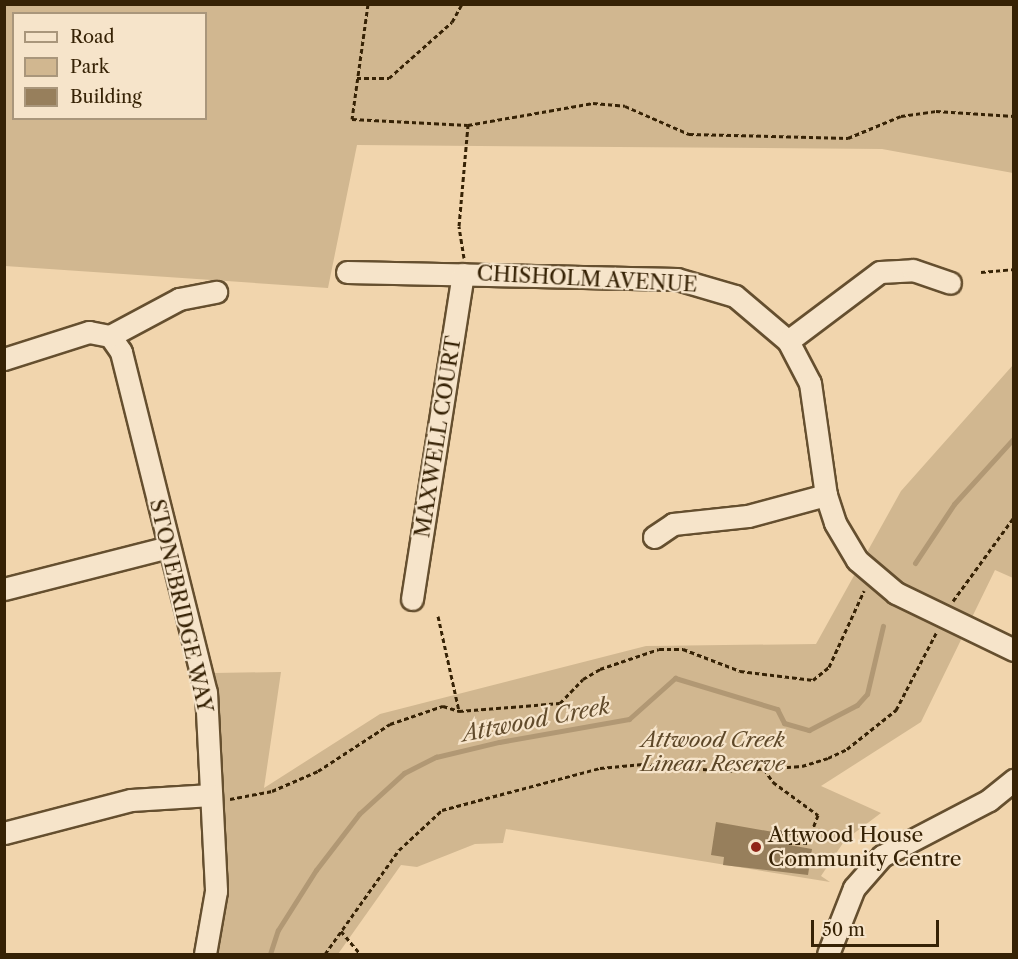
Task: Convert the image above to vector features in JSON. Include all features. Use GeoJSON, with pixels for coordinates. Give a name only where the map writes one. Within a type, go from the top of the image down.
{"type":"FeatureCollection","features":[{"type":"Feature","properties":{"kind":"street"},"geometry":{"type":"LineString","coordinates":[[788,341],[880,272],[913,270],[950,283]]}},
{"type":"Feature","properties":{"kind":"street","name":"CHISHOLM AVENUE"},"geometry":{"type":"LineString","coordinates":[[347,272],[677,279],[708,285],[759,313],[788,341],[810,383],[816,405],[826,495],[845,543],[871,575],[945,618],[1014,650]]}},
{"type":"Feature","properties":{"kind":"street","name":"MAXWELL COURT"},"geometry":{"type":"LineString","coordinates":[[412,599],[463,274]]}},
{"type":"Feature","properties":{"kind":"street"},"geometry":{"type":"LineString","coordinates":[[4,359],[89,332],[110,336],[179,299],[216,292]]}},
{"type":"Feature","properties":{"kind":"street","name":"STONEBRIDGE WAY"},"geometry":{"type":"LineString","coordinates":[[110,336],[121,352],[206,692],[215,912],[206,954]]}},
{"type":"Feature","properties":{"kind":"street"},"geometry":{"type":"LineString","coordinates":[[654,537],[673,524],[748,516],[826,495]]}},
{"type":"Feature","properties":{"kind":"street"},"geometry":{"type":"LineString","coordinates":[[4,589],[169,547]]}},
{"type":"Feature","properties":{"kind":"street"},"geometry":{"type":"LineString","coordinates":[[831,951],[854,888],[882,856],[918,833],[989,800],[1014,780]]}},
{"type":"Feature","properties":{"kind":"street"},"geometry":{"type":"LineString","coordinates":[[4,832],[131,800],[211,798]]}},
{"type":"Feature","properties":{"kind":"path"},"geometry":{"type":"LineString","coordinates":[[368,4],[352,119],[468,125],[593,103],[624,106],[689,134],[721,138],[848,138],[901,116],[936,111],[1014,116]]}},
{"type":"Feature","properties":{"kind":"path"},"geometry":{"type":"LineString","coordinates":[[357,78],[389,78],[452,22],[462,4]]}},
{"type":"Feature","properties":{"kind":"path"},"geometry":{"type":"LineString","coordinates":[[463,274],[459,226],[468,125]]}},
{"type":"Feature","properties":{"kind":"path"},"geometry":{"type":"LineString","coordinates":[[981,272],[1014,269]]}},
{"type":"Feature","properties":{"kind":"path"},"geometry":{"type":"LineString","coordinates":[[325,954],[420,827],[459,802],[600,768],[643,764],[726,771],[764,769],[828,758],[885,721],[906,697],[945,618],[1014,517]]}},
{"type":"Feature","properties":{"kind":"path"},"geometry":{"type":"LineString","coordinates":[[211,798],[272,792],[318,771],[390,724],[442,706],[459,711],[560,703],[583,679],[600,669],[659,649],[683,649],[740,670],[813,680],[829,667],[864,591]]}},
{"type":"Feature","properties":{"kind":"path"},"geometry":{"type":"LineString","coordinates":[[438,616],[459,711]]}},
{"type":"Feature","properties":{"kind":"path"},"geometry":{"type":"LineString","coordinates":[[764,769],[773,782],[816,811],[810,840]]}},
{"type":"Feature","properties":{"kind":"path"},"geometry":{"type":"LineString","coordinates":[[779,831],[810,840]]}},
{"type":"Feature","properties":{"kind":"path"},"geometry":{"type":"LineString","coordinates":[[789,843],[810,840]]}},
{"type":"Feature","properties":{"kind":"path"},"geometry":{"type":"LineString","coordinates":[[341,931],[360,954]]}},
{"type":"Feature","properties":{"kind":"green space"},"geometry":{"type":"Polygon","coordinates":[[[4,5],[1013,5],[1013,173],[882,149],[357,145],[328,288],[5,266],[4,5]]]}},
{"type":"Feature","properties":{"kind":"green space","name":"Attwood Creek Linear Reserve"},"geometry":{"type":"Polygon","coordinates":[[[1013,365],[1013,578],[995,570],[921,722],[821,786],[881,813],[845,840],[821,876],[830,882],[506,829],[503,843],[475,844],[417,867],[401,865],[338,954],[217,954],[227,904],[214,673],[281,672],[264,788],[380,714],[646,646],[816,644],[901,491],[1013,365]]]}},
{"type":"Feature","properties":{"kind":"building","name":"Attwood House Community Centre"},"geometry":{"type":"Polygon","coordinates":[[[716,822],[790,835],[789,845],[812,849],[808,875],[723,865],[724,857],[711,855],[716,822]]]}},
{"type":"Feature","properties":{"kind":"waterway","name":"Attwood Creek"},"geometry":{"type":"LineString","coordinates":[[915,563],[954,504],[1014,438]]}},
{"type":"Feature","properties":{"kind":"waterway","name":"Attwood Creek"},"geometry":{"type":"LineString","coordinates":[[270,954],[278,930],[316,870],[359,814],[404,773],[436,757],[499,742],[629,719],[675,678],[777,709],[784,723],[809,730],[857,705],[867,694],[883,626]]}},
{"type":"Feature","properties":{"kind":"place","name":"Attwood House Community Centre"},"geometry":{"type":"Point","coordinates":[756,847]}}]}
